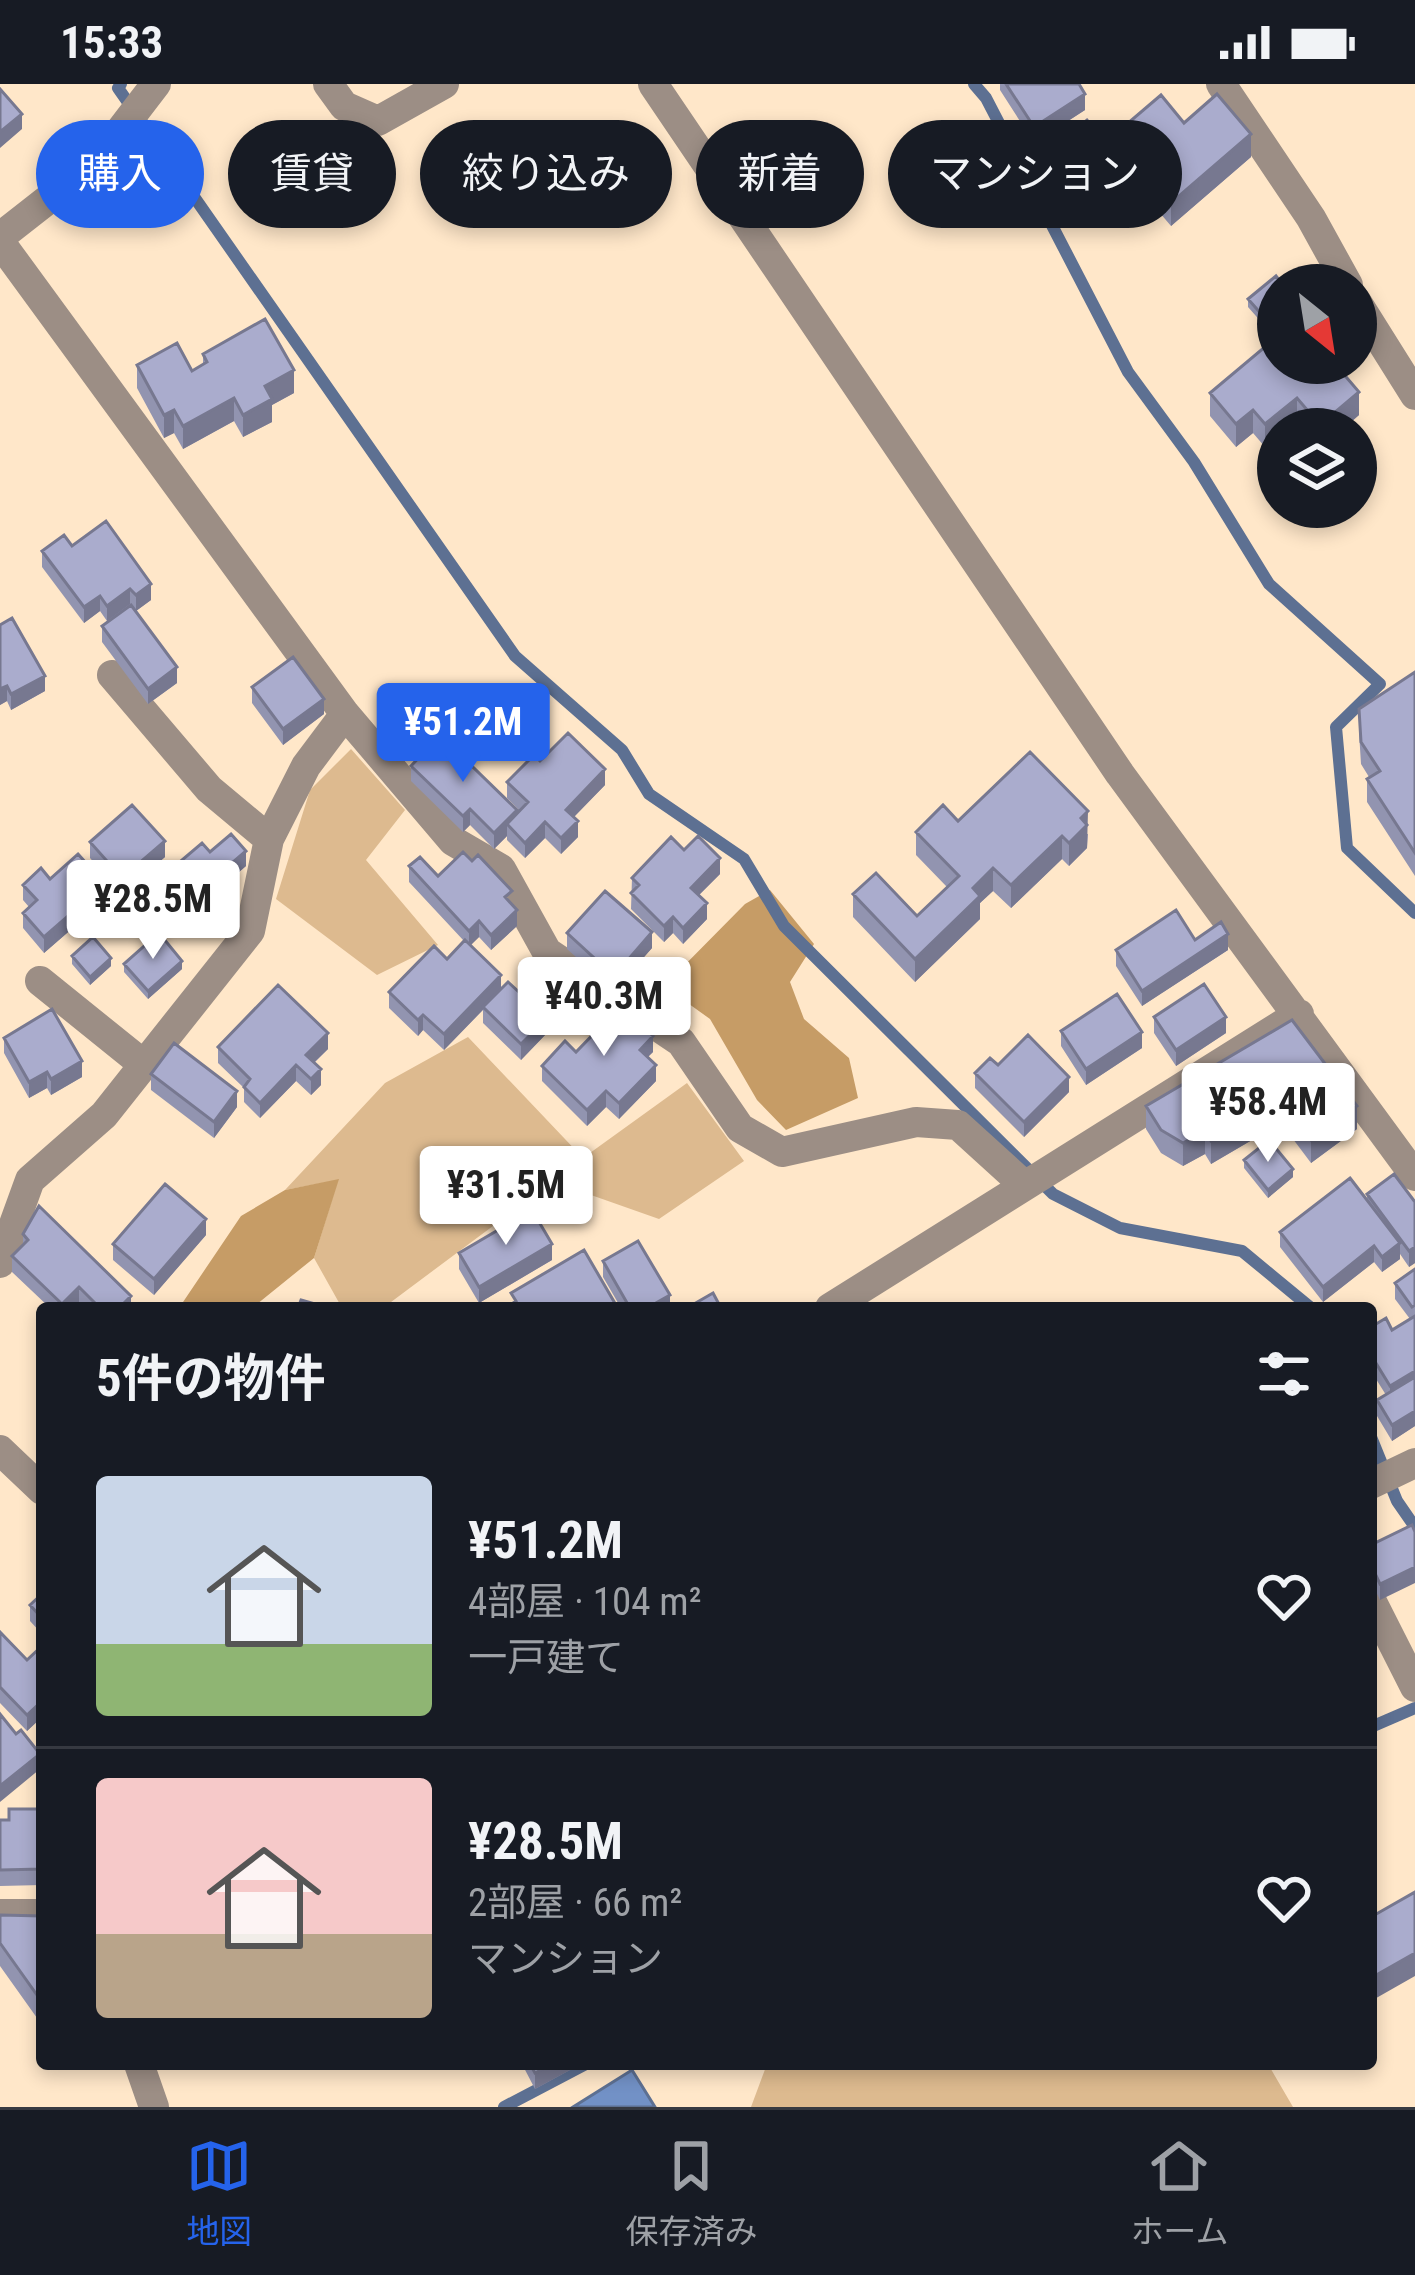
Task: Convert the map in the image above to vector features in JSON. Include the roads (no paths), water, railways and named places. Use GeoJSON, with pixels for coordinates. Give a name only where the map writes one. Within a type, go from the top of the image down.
{"type":"FeatureCollection","features":[{"type":"Feature","properties":{"kind":"street"},"geometry":{"type":"LineString","coordinates":[[328,84],[344,106],[378,121],[444,84]]}},
{"type":"Feature","properties":{"kind":"street"},"geometry":{"type":"LineString","coordinates":[[652,84],[1120,774],[1415,1176]]}},
{"type":"Feature","properties":{"kind":"street"},"geometry":{"type":"LineString","coordinates":[[1221,84],[1312,218],[1337,264]]}},
{"type":"Feature","properties":{"kind":"street"},"geometry":{"type":"LineString","coordinates":[[141,103],[97,161],[0,240],[346,714],[453,841],[500,868],[547,952],[681,1042],[740,1128],[782,1152],[916,1122],[958,1124],[1024,1185]]}},
{"type":"Feature","properties":{"kind":"street"},"geometry":{"type":"LineString","coordinates":[[1377,334],[1415,395]]}},
{"type":"Feature","properties":{"kind":"street"},"geometry":{"type":"LineString","coordinates":[[112,675],[209,789],[269,839]]}},
{"type":"Feature","properties":{"kind":"street"},"geometry":{"type":"LineString","coordinates":[[0,1263],[30,1180],[104,1115],[250,931],[269,839],[306,766],[346,714]]}},
{"type":"Feature","properties":{"kind":"street"},"geometry":{"type":"LineString","coordinates":[[40,981],[143,1064]]}},
{"type":"Feature","properties":{"kind":"street"},"geometry":{"type":"LineString","coordinates":[[839,1302],[1299,1014]]}},
{"type":"Feature","properties":{"kind":"street"},"geometry":{"type":"LineString","coordinates":[[0,1450],[36,1484]]}},
{"type":"Feature","properties":{"kind":"street"},"geometry":{"type":"LineString","coordinates":[[1377,1481],[1411,1465]]}},
{"type":"Feature","properties":{"kind":"street"},"geometry":{"type":"LineString","coordinates":[[1377,1612],[1415,1687]]}},
{"type":"Feature","properties":{"kind":"street"},"geometry":{"type":"LineString","coordinates":[[0,1915],[36,1914]]}},
{"type":"Feature","properties":{"kind":"street"},"geometry":{"type":"LineString","coordinates":[[141,2070],[154,2107]]}},
{"type":"Feature","properties":{"kind":"water"},"geometry":{"type":"Polygon","coordinates":[[[632,2070],[655,2107],[573,2107],[632,2070]]]}},
{"type":"Feature","properties":{"kind":"waterway"},"geometry":{"type":"LineString","coordinates":[[121,84],[118,88],[515,656],[622,750],[649,794],[744,859],[784,926],[1053,1194],[1120,1228],[1242,1251],[1304,1302]]}},
{"type":"Feature","properties":{"kind":"waterway"},"geometry":{"type":"LineString","coordinates":[[974,84],[986,98],[1128,372],[1194,462],[1269,584],[1380,684],[1336,727],[1347,848],[1415,913]]}},
{"type":"Feature","properties":{"kind":"waterway"},"geometry":{"type":"LineString","coordinates":[[1377,1452],[1397,1501],[1415,1527]]}},
{"type":"Feature","properties":{"kind":"waterway"},"geometry":{"type":"LineString","coordinates":[[1377,1724],[1415,1708]]}},
{"type":"Feature","properties":{"kind":"waterway"},"geometry":{"type":"LineString","coordinates":[[504,2107],[575,2070]]}}]}
